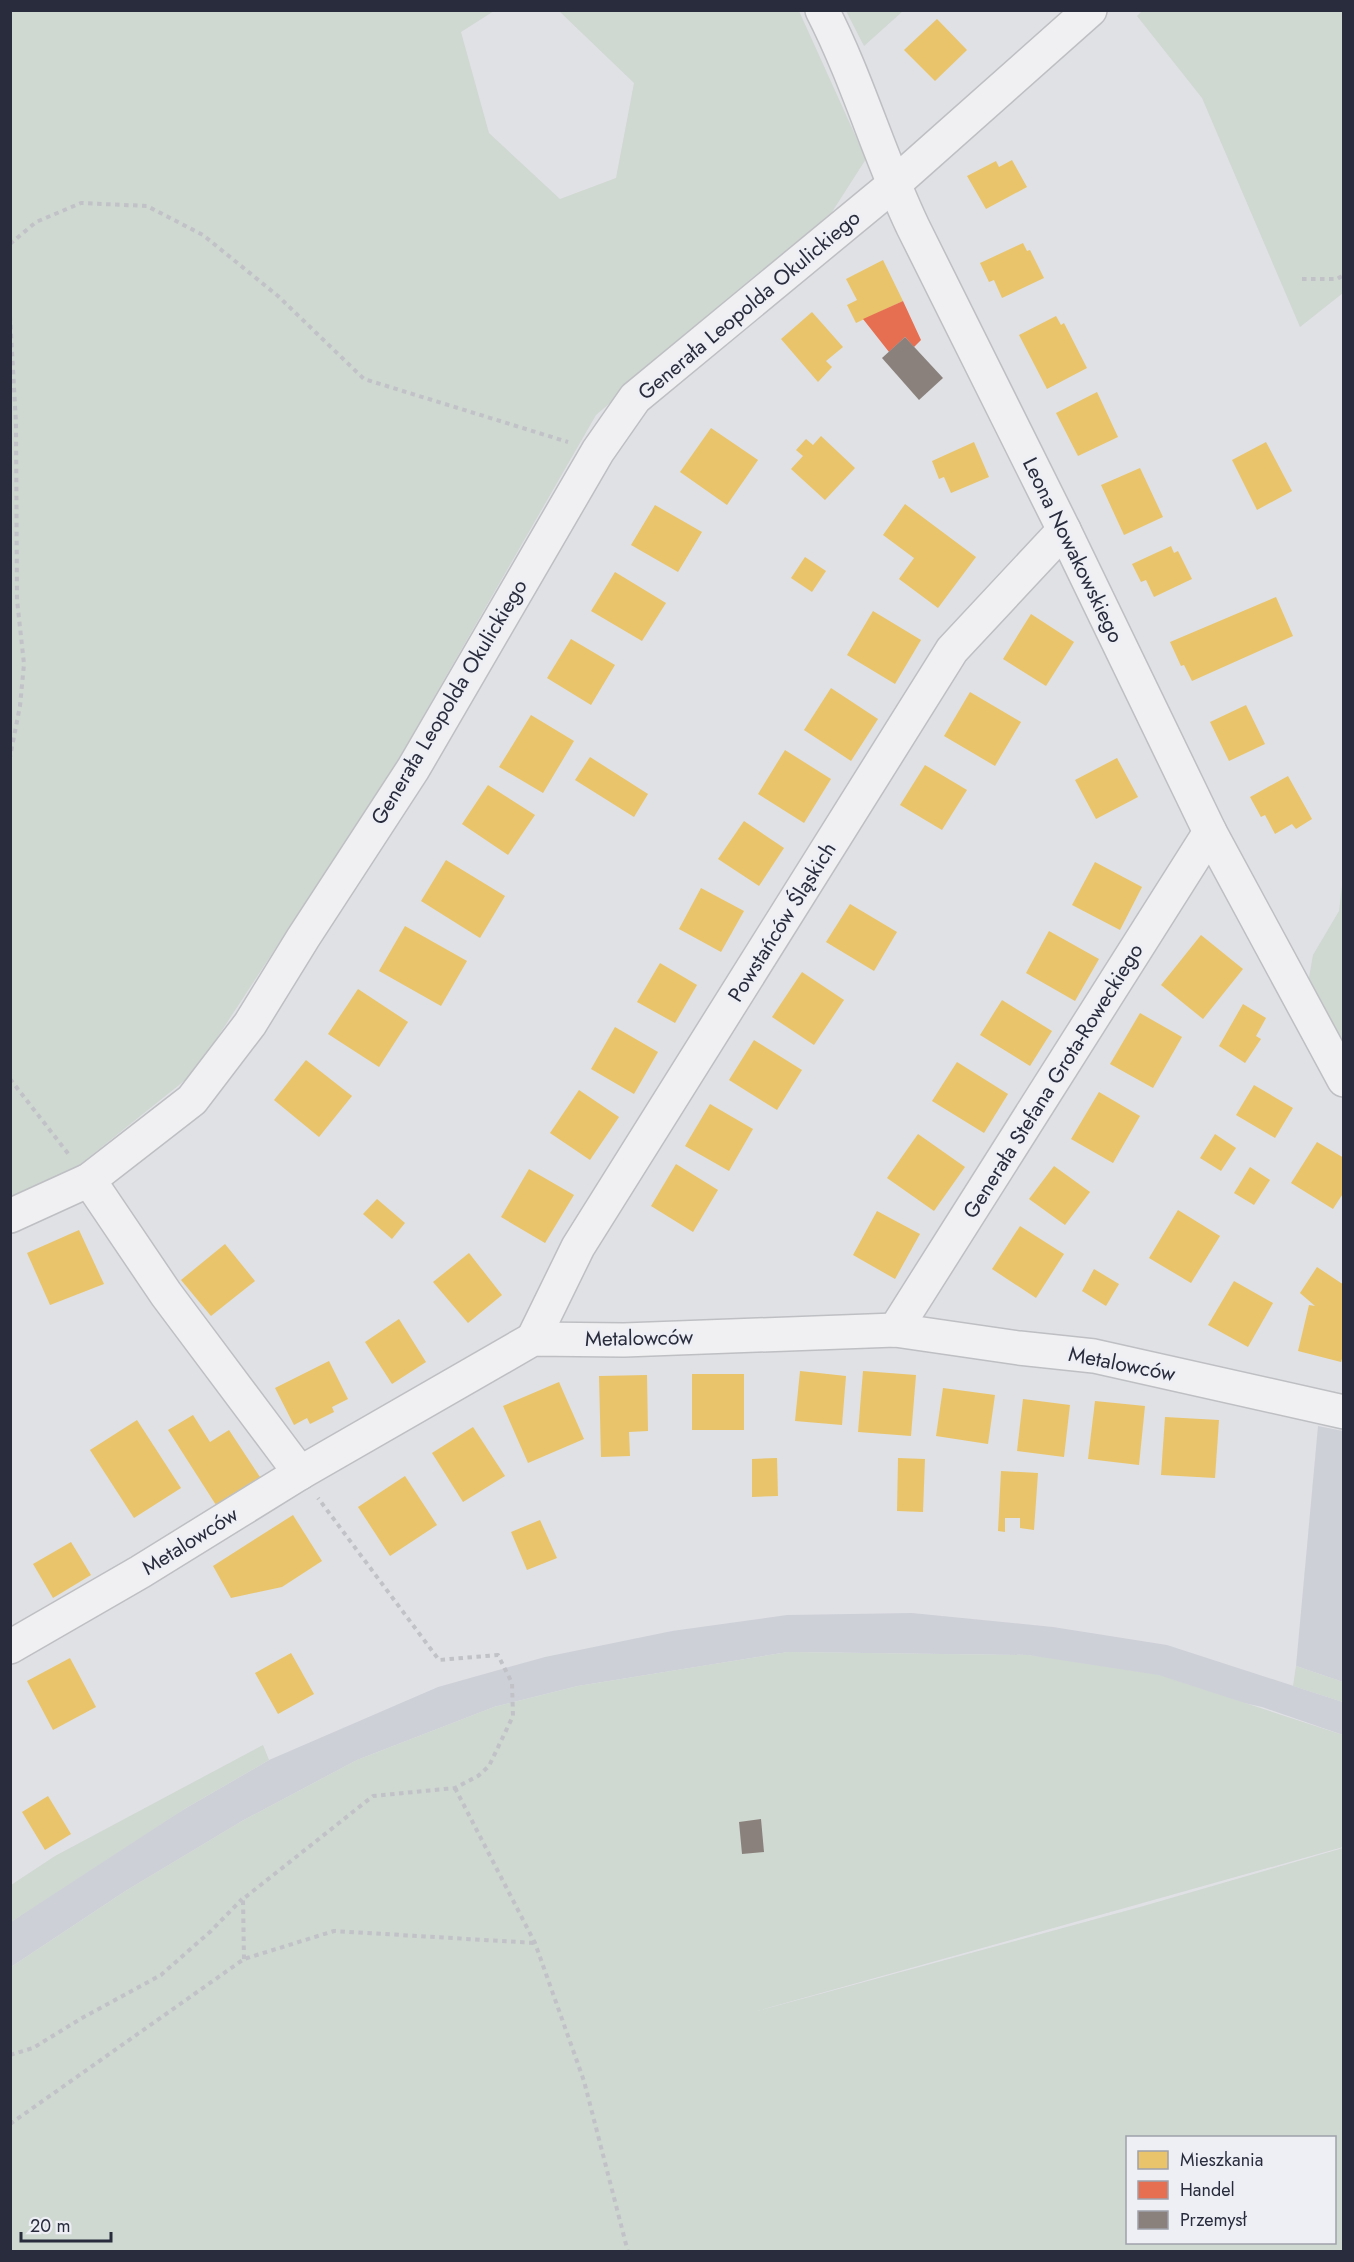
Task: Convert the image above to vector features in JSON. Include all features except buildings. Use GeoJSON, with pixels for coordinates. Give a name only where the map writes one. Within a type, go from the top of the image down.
{"type":"FeatureCollection","features":[{"type":"Feature","properties":{"kind":"street","name":"Leona Nowakowskiego"},"geometry":{"type":"LineString","coordinates":[[822,10],[841,47],[893,185],[1210,832],[1344,1080]]}},
{"type":"Feature","properties":{"kind":"street","name":"Generała Leopolda Okulickiego"},"geometry":{"type":"LineString","coordinates":[[10,1216],[89,1180],[192,1100],[250,1024],[412,769],[598,451],[635,398],[893,185],[1090,10]]}},
{"type":"Feature","properties":{"kind":"street","name":"Powstańców Śląskich"},"geometry":{"type":"LineString","coordinates":[[533,1339],[578,1247],[952,650],[1064,530]]}},
{"type":"Feature","properties":{"kind":"street","name":"Generała Stefana Grota-Roweckiego"},"geometry":{"type":"LineString","coordinates":[[895,1330],[1210,832]]}},
{"type":"Feature","properties":{"kind":"street"},"geometry":{"type":"LineString","coordinates":[[89,1180],[166,1294],[300,1473]]}},
{"type":"Feature","properties":{"kind":"street","name":"Metalowców"},"geometry":{"type":"LineString","coordinates":[[10,1647],[140,1572],[300,1473],[533,1339],[624,1340],[895,1330],[1094,1356],[1344,1412]]}},
{"type":"Feature","properties":{"kind":"path"},"geometry":{"type":"LineString","coordinates":[[10,244],[36,222],[81,203],[147,206],[203,235],[278,296],[364,379],[598,451]]}},
{"type":"Feature","properties":{"kind":"path"},"geometry":{"type":"LineString","coordinates":[[1302,279],[1337,279],[1344,274]]}},
{"type":"Feature","properties":{"kind":"path"},"geometry":{"type":"LineString","coordinates":[[10,316],[16,423],[17,600],[24,664],[20,706],[10,757]]}},
{"type":"Feature","properties":{"kind":"path"},"geometry":{"type":"LineString","coordinates":[[10,1079],[89,1180]]}},
{"type":"Feature","properties":{"kind":"path"},"geometry":{"type":"LineString","coordinates":[[10,2055],[33,2048],[161,1975],[243,1899],[373,1797],[455,1788],[478,1776],[489,1766],[513,1716],[512,1683],[498,1655],[439,1660],[300,1473]]}},
{"type":"Feature","properties":{"kind":"path"},"geometry":{"type":"LineString","coordinates":[[455,1788],[535,1943],[584,2081],[628,2252]]}},
{"type":"Feature","properties":{"kind":"path"},"geometry":{"type":"LineString","coordinates":[[243,1899],[244,1959]]}},
{"type":"Feature","properties":{"kind":"path"},"geometry":{"type":"LineString","coordinates":[[10,2124],[244,1959],[334,1931],[535,1943]]}},
{"type":"Feature","properties":{"kind":"shaded area"},"geometry":{"type":"Polygon","coordinates":[[[1143,10],[1343,11],[1343,293],[1300,327],[1202,98],[1137,16],[1143,10]]]}},
{"type":"Feature","properties":{"kind":"shaded area"},"geometry":{"type":"Polygon","coordinates":[[[10,11],[494,11],[461,32],[489,133],[560,199],[616,178],[634,83],[559,11],[799,11],[866,159],[832,212],[596,415],[391,772],[194,1073],[78,1166],[11,1198],[10,11]]]}},
{"type":"Feature","properties":{"kind":"shaded area"},"geometry":{"type":"Polygon","coordinates":[[[846,11],[903,11],[864,46],[846,11]]]}},
{"type":"Feature","properties":{"kind":"shaded area"},"geometry":{"type":"Polygon","coordinates":[[[1343,877],[1343,1049],[1308,983],[1313,955],[1339,911],[1343,877]]]}},
{"type":"Feature","properties":{"kind":"shaded area"},"geometry":{"type":"Polygon","coordinates":[[[1318,1426],[1343,1431],[1343,1682],[1296,1666],[1318,1426]]]}},
{"type":"Feature","properties":{"kind":"shaded area"},"geometry":{"type":"Polygon","coordinates":[[[912,1613],[1053,1627],[1167,1645],[1343,1702],[1343,1735],[1262,1707],[1028,1655],[788,1652],[578,1686],[494,1707],[357,1760],[242,1821],[127,1890],[11,1967],[11,1922],[104,1859],[269,1760],[438,1687],[545,1657],[672,1631],[787,1615],[912,1613]]]}},
{"type":"Feature","properties":{"kind":"shaded area"},"geometry":{"type":"Polygon","coordinates":[[[788,1652],[1028,1655],[1159,1675],[1343,1735],[1343,1847],[757,2011],[1140,1907],[1343,1848],[1343,2251],[11,2252],[11,1967],[127,1890],[242,1821],[357,1760],[494,1707],[578,1686],[788,1652]]]}},
{"type":"Feature","properties":{"kind":"shaded area"},"geometry":{"type":"Polygon","coordinates":[[[1296,1666],[1343,1682],[1343,1702],[1293,1686],[1296,1666]]]}},
{"type":"Feature","properties":{"kind":"shaded area"},"geometry":{"type":"Polygon","coordinates":[[[263,1745],[269,1760],[186,1808],[11,1922],[11,1885],[55,1856],[263,1745]]]}}]}
